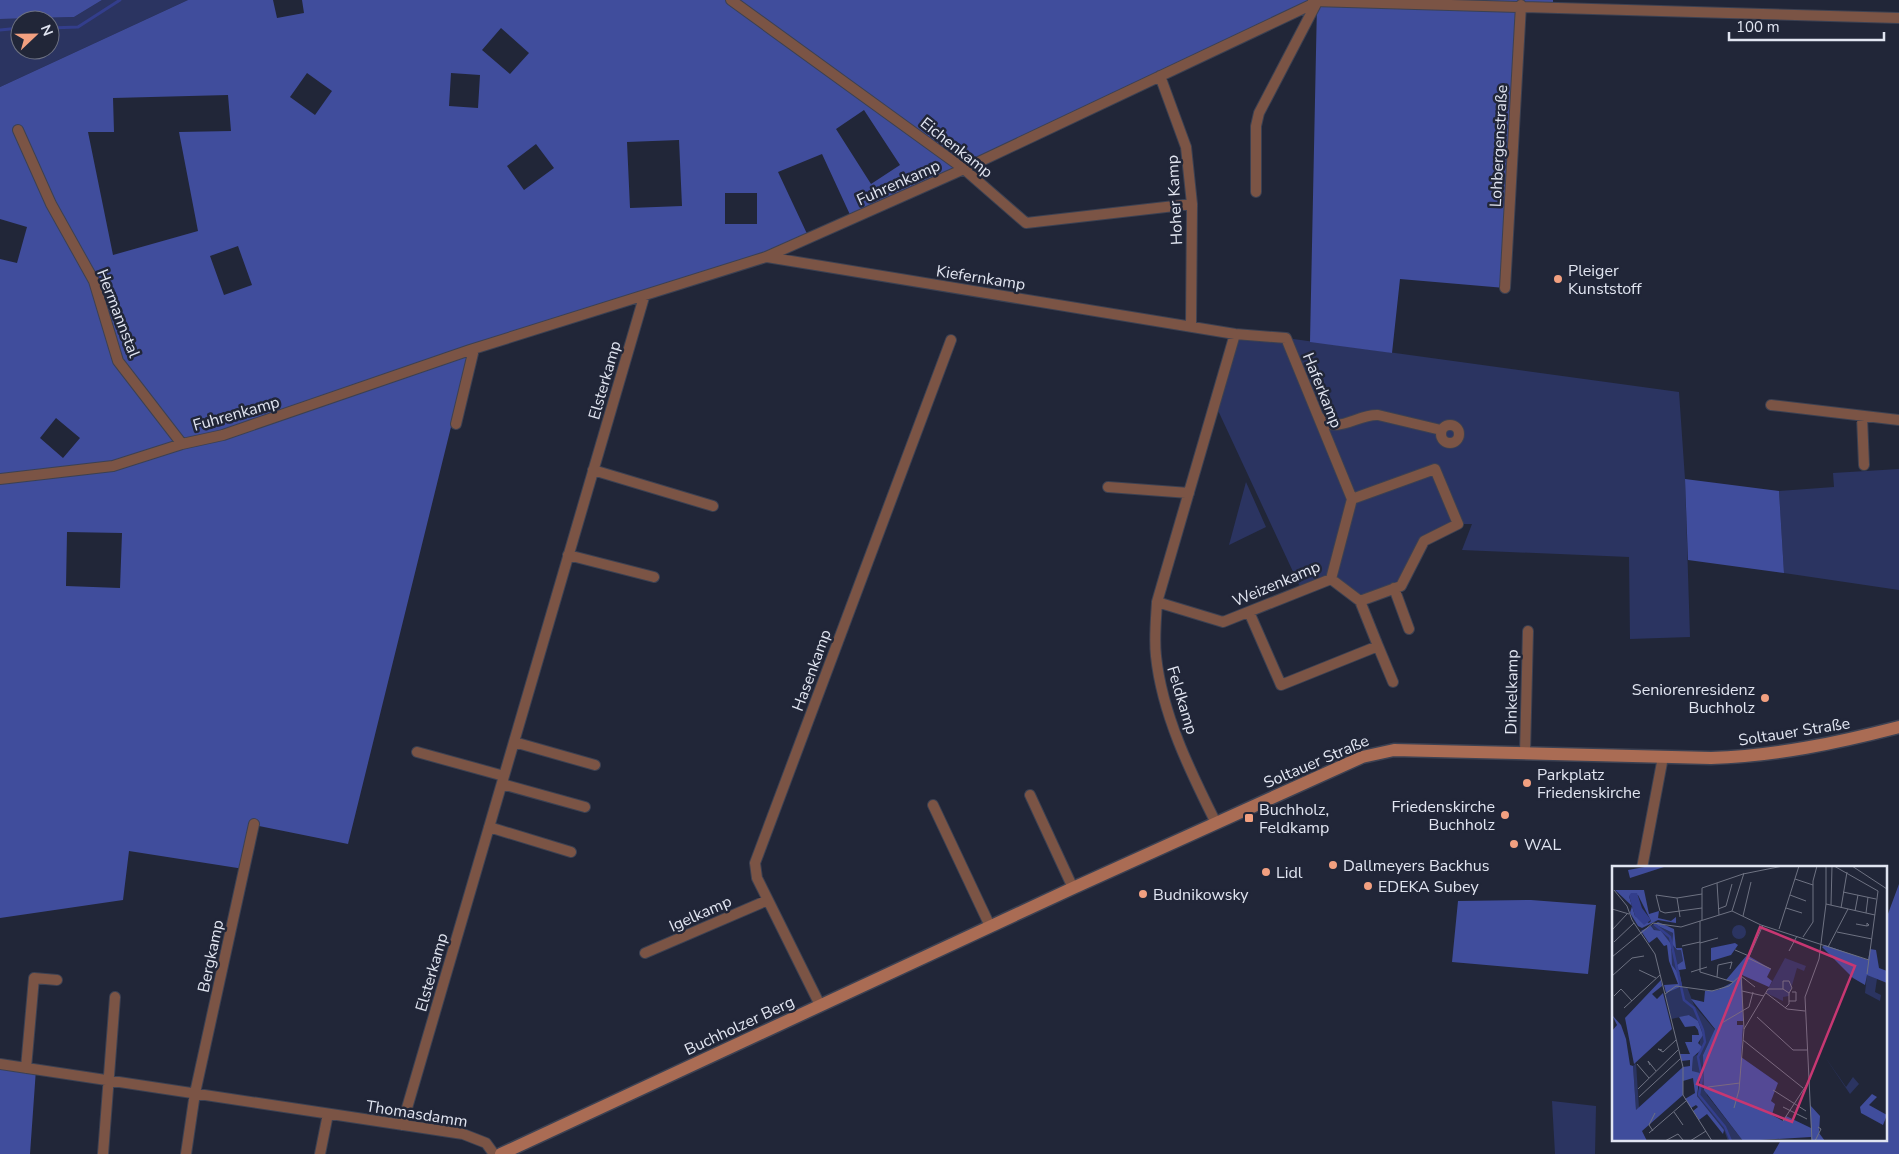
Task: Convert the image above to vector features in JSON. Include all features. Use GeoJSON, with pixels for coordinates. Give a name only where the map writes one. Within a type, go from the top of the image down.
{"type":"FeatureCollection","features":[{"type":"Feature","properties":{"kind":"main road","name":"Soltauer Straße"},"geometry":{"type":"LineString","coordinates":[[1088,881],[1342,766],[1380,752],[1663,757],[1756,756],[1811,748],[1899,727]]}},
{"type":"Feature","properties":{"kind":"main road","name":"Buchholzer Berg"},"geometry":{"type":"LineString","coordinates":[[501,1154],[1088,881]]}},
{"type":"Feature","properties":{"kind":"street","name":"Eichenkamp"},"geometry":{"type":"LineString","coordinates":[[731,0],[964,169],[1026,223],[1192,204]]}},
{"type":"Feature","properties":{"kind":"street","name":"Fuhrenkamp"},"geometry":{"type":"LineString","coordinates":[[0,479],[113,466],[182,444],[223,435],[474,349],[766,257],[964,169],[1314,1]]}},
{"type":"Feature","properties":{"kind":"street"},"geometry":{"type":"LineString","coordinates":[[1256,192],[1256,126],[1259,112],[1314,1],[1521,5],[1553,3],[1899,18]]}},
{"type":"Feature","properties":{"kind":"street","name":"Lohbergenstraße"},"geometry":{"type":"LineString","coordinates":[[1505,288],[1521,5]]}},
{"type":"Feature","properties":{"kind":"street","name":"Hoher Kamp"},"geometry":{"type":"LineString","coordinates":[[1160,76],[1186,147],[1192,204],[1191,327]]}},
{"type":"Feature","properties":{"kind":"street","name":"Hermannstal"},"geometry":{"type":"LineString","coordinates":[[18,130],[51,204],[94,281],[118,361],[182,444]]}},
{"type":"Feature","properties":{"kind":"street","name":"Kiefernkamp"},"geometry":{"type":"LineString","coordinates":[[766,257],[1191,327]]}},
{"type":"Feature","properties":{"kind":"street","name":"Elsterkamp"},"geometry":{"type":"LineString","coordinates":[[402,1125],[644,297]]}},
{"type":"Feature","properties":{"kind":"street"},"geometry":{"type":"LineString","coordinates":[[1191,327],[1235,334]]}},
{"type":"Feature","properties":{"kind":"street","name":"Haferkamp"},"geometry":{"type":"LineString","coordinates":[[1235,334],[1286,338],[1352,499]]}},
{"type":"Feature","properties":{"kind":"street","name":"Feldkamp"},"geometry":{"type":"LineString","coordinates":[[1216,823],[1171,723],[1160,686],[1156,655],[1158,602],[1235,334]]}},
{"type":"Feature","properties":{"kind":"street","name":"Hasenkamp"},"geometry":{"type":"LineString","coordinates":[[820,1005],[768,900],[758,878],[755,863],[952,340]]}},
{"type":"Feature","properties":{"kind":"street"},"geometry":{"type":"LineString","coordinates":[[456,424],[474,349]]}},
{"type":"Feature","properties":{"kind":"street"},"geometry":{"type":"LineString","coordinates":[[1771,405],[1899,420]]}},
{"type":"Feature","properties":{"kind":"street"},"geometry":{"type":"LineString","coordinates":[[1317,415],[1330,425],[1344,425],[1368,416],[1378,415],[1441,430]]}},
{"type":"Feature","properties":{"kind":"street"},"geometry":{"type":"LineString","coordinates":[[1862,417],[1864,465]]}},
{"type":"Feature","properties":{"kind":"street"},"geometry":{"type":"LineString","coordinates":[[1352,499],[1435,469],[1458,524],[1424,541],[1401,586],[1360,601]]}},
{"type":"Feature","properties":{"kind":"street"},"geometry":{"type":"LineString","coordinates":[[593,470],[713,506]]}},
{"type":"Feature","properties":{"kind":"street"},"geometry":{"type":"LineString","coordinates":[[1108,487],[1189,493]]}},
{"type":"Feature","properties":{"kind":"street","name":"Weizenkamp"},"geometry":{"type":"LineString","coordinates":[[1158,602],[1223,622],[1331,579],[1352,499]]}},
{"type":"Feature","properties":{"kind":"street"},"geometry":{"type":"LineString","coordinates":[[568,556],[654,577]]}},
{"type":"Feature","properties":{"kind":"street"},"geometry":{"type":"LineString","coordinates":[[1331,579],[1360,601],[1393,682]]}},
{"type":"Feature","properties":{"kind":"street"},"geometry":{"type":"LineString","coordinates":[[1394,588],[1409,629]]}},
{"type":"Feature","properties":{"kind":"street"},"geometry":{"type":"LineString","coordinates":[[1249,612],[1281,685],[1378,646]]}},
{"type":"Feature","properties":{"kind":"street","name":"Dinkelkamp"},"geometry":{"type":"LineString","coordinates":[[1525,754],[1528,631]]}},
{"type":"Feature","properties":{"kind":"street"},"geometry":{"type":"LineString","coordinates":[[514,742],[595,765]]}},
{"type":"Feature","properties":{"kind":"street"},"geometry":{"type":"LineString","coordinates":[[417,752],[585,808]]}},
{"type":"Feature","properties":{"kind":"street"},"geometry":{"type":"LineString","coordinates":[[1642,866],[1663,757]]}},
{"type":"Feature","properties":{"kind":"street"},"geometry":{"type":"LineString","coordinates":[[1030,795],[1073,888]]}},
{"type":"Feature","properties":{"kind":"street"},"geometry":{"type":"LineString","coordinates":[[933,805],[990,926]]}},
{"type":"Feature","properties":{"kind":"street","name":"Bergkamp"},"geometry":{"type":"LineString","coordinates":[[195,1093],[254,824]]}},
{"type":"Feature","properties":{"kind":"street"},"geometry":{"type":"LineString","coordinates":[[489,827],[571,852]]}},
{"type":"Feature","properties":{"kind":"street","name":"Igelkamp"},"geometry":{"type":"LineString","coordinates":[[644,953],[768,900]]}},
{"type":"Feature","properties":{"kind":"street"},"geometry":{"type":"LineString","coordinates":[[26,1068],[34,978],[57,980]]}},
{"type":"Feature","properties":{"kind":"street"},"geometry":{"type":"LineString","coordinates":[[104,1154],[115,997]]}},
{"type":"Feature","properties":{"kind":"street","name":"Thomasdamm"},"geometry":{"type":"LineString","coordinates":[[0,1064],[463,1134],[486,1143],[494,1154]]}},
{"type":"Feature","properties":{"kind":"street"},"geometry":{"type":"LineString","coordinates":[[186,1154],[195,1093]]}},
{"type":"Feature","properties":{"kind":"street"},"geometry":{"type":"LineString","coordinates":[[320,1154],[328,1114]]}},
{"type":"Feature","properties":{"kind":"shaded area"},"geometry":{"type":"Polygon","coordinates":[[[0,0],[102,0],[74,17],[60,17],[60,10],[10,10],[10,19],[0,19],[0,0]]]}},
{"type":"Feature","properties":{"kind":"shaded area"},"geometry":{"type":"Polygon","coordinates":[[[102,0],[188,0],[60,59],[60,17],[74,17],[102,0]]]}},
{"type":"Feature","properties":{"kind":"shaded area"},"geometry":{"type":"Polygon","coordinates":[[[188,0],[273,0],[277,18],[304,13],[302,0],[1553,0],[1553,6],[1522,5],[1505,288],[1400,279],[1392,353],[1310,342],[1317,3],[852,219],[822,154],[778,172],[809,238],[470,350],[348,844],[254,825],[244,869],[129,851],[123,900],[0,918],[0,259],[17,263],[27,227],[0,219],[0,87],[188,0]],[[501,28],[482,50],[510,74],[529,53],[501,28]],[[307,73],[290,97],[315,115],[332,91],[307,73]],[[451,73],[449,106],[478,108],[480,75],[451,73]],[[228,95],[113,98],[114,132],[88,132],[113,255],[198,231],[179,132],[231,131],[228,95]],[[864,110],[836,129],[871,184],[900,165],[864,110]],[[679,140],[627,142],[630,208],[682,206],[679,140]],[[536,144],[507,166],[524,190],[554,168],[536,144]],[[725,193],[725,224],[757,224],[757,193],[725,193]],[[238,246],[210,256],[224,295],[252,285],[238,246]],[[56,418],[40,438],[63,458],[80,438],[56,418]],[[67,532],[66,586],[120,588],[122,533],[67,532]]]}},
{"type":"Feature","properties":{"kind":"shaded area"},"geometry":{"type":"Polygon","coordinates":[[[0,19],[10,19],[10,60],[58,60],[0,87],[0,19]]]}},
{"type":"Feature","properties":{"kind":"shaded area"},"geometry":{"type":"Polygon","coordinates":[[[1235,334],[1286,338],[1679,392],[1685,479],[1690,637],[1630,639],[1629,557],[1462,550],[1472,524],[1458,524],[1424,541],[1401,586],[1360,601],[1331,579],[1302,591],[1215,404],[1235,334]]]}},
{"type":"Feature","properties":{"kind":"shaded area"},"geometry":{"type":"Polygon","coordinates":[[[1899,469],[1899,590],[1784,573],[1779,491],[1834,487],[1833,473],[1899,469]]]}},
{"type":"Feature","properties":{"kind":"shaded area"},"geometry":{"type":"Polygon","coordinates":[[[1685,479],[1779,491],[1784,573],[1688,560],[1685,479]]]}},
{"type":"Feature","properties":{"kind":"shaded area"},"geometry":{"type":"Polygon","coordinates":[[[1246,482],[1266,527],[1229,545],[1246,482]]]}},
{"type":"Feature","properties":{"kind":"shaded area"},"geometry":{"type":"Polygon","coordinates":[[[1899,884],[1899,1154],[1773,1154],[1780,1142],[1886,1142],[1886,919],[1899,884]]]}},
{"type":"Feature","properties":{"kind":"shaded area"},"geometry":{"type":"Polygon","coordinates":[[[1531,900],[1596,905],[1588,974],[1452,962],[1458,901],[1531,900]]]}},
{"type":"Feature","properties":{"kind":"shaded area"},"geometry":{"type":"Polygon","coordinates":[[[0,1064],[36,1069],[30,1154],[0,1154],[0,1064]]]}},
{"type":"Feature","properties":{"kind":"shaded area"},"geometry":{"type":"Polygon","coordinates":[[[1552,1101],[1596,1106],[1595,1154],[1555,1154],[1552,1101]]]}},
{"type":"Feature","properties":{"kind":"waterway"},"geometry":{"type":"LineString","coordinates":[[60,28],[78,27],[120,0]]}},
{"type":"Feature","properties":{"kind":"waterway"},"geometry":{"type":"LineString","coordinates":[[0,30],[10,29]]}},
{"type":"Feature","properties":{"kind":"place","name":"Pleiger Kunststoff"},"geometry":{"type":"Point","coordinates":[1558,279]}},
{"type":"Feature","properties":{"kind":"place","name":"Seniorenresidenz Buchholz"},"geometry":{"type":"Point","coordinates":[1765,698]}},
{"type":"Feature","properties":{"kind":"place","name":"Parkplatz Friedenskirche"},"geometry":{"type":"Point","coordinates":[1527,783]}},
{"type":"Feature","properties":{"kind":"place","name":"Friedenskirche Buchholz"},"geometry":{"type":"Point","coordinates":[1505,815]}},
{"type":"Feature","properties":{"kind":"place","name":"Buchholz, Feldkamp"},"geometry":{"type":"Point","coordinates":[1249,818]}},
{"type":"Feature","properties":{"kind":"place","name":"WAL"},"geometry":{"type":"Point","coordinates":[1514,844]}},
{"type":"Feature","properties":{"kind":"place","name":"Dallmeyers Backhus"},"geometry":{"type":"Point","coordinates":[1333,865]}},
{"type":"Feature","properties":{"kind":"place","name":"Lidl"},"geometry":{"type":"Point","coordinates":[1266,872]}},
{"type":"Feature","properties":{"kind":"place","name":"EDEKA Subey"},"geometry":{"type":"Point","coordinates":[1368,886]}},
{"type":"Feature","properties":{"kind":"place","name":"Budnikowsky"},"geometry":{"type":"Point","coordinates":[1143,894]}}]}
